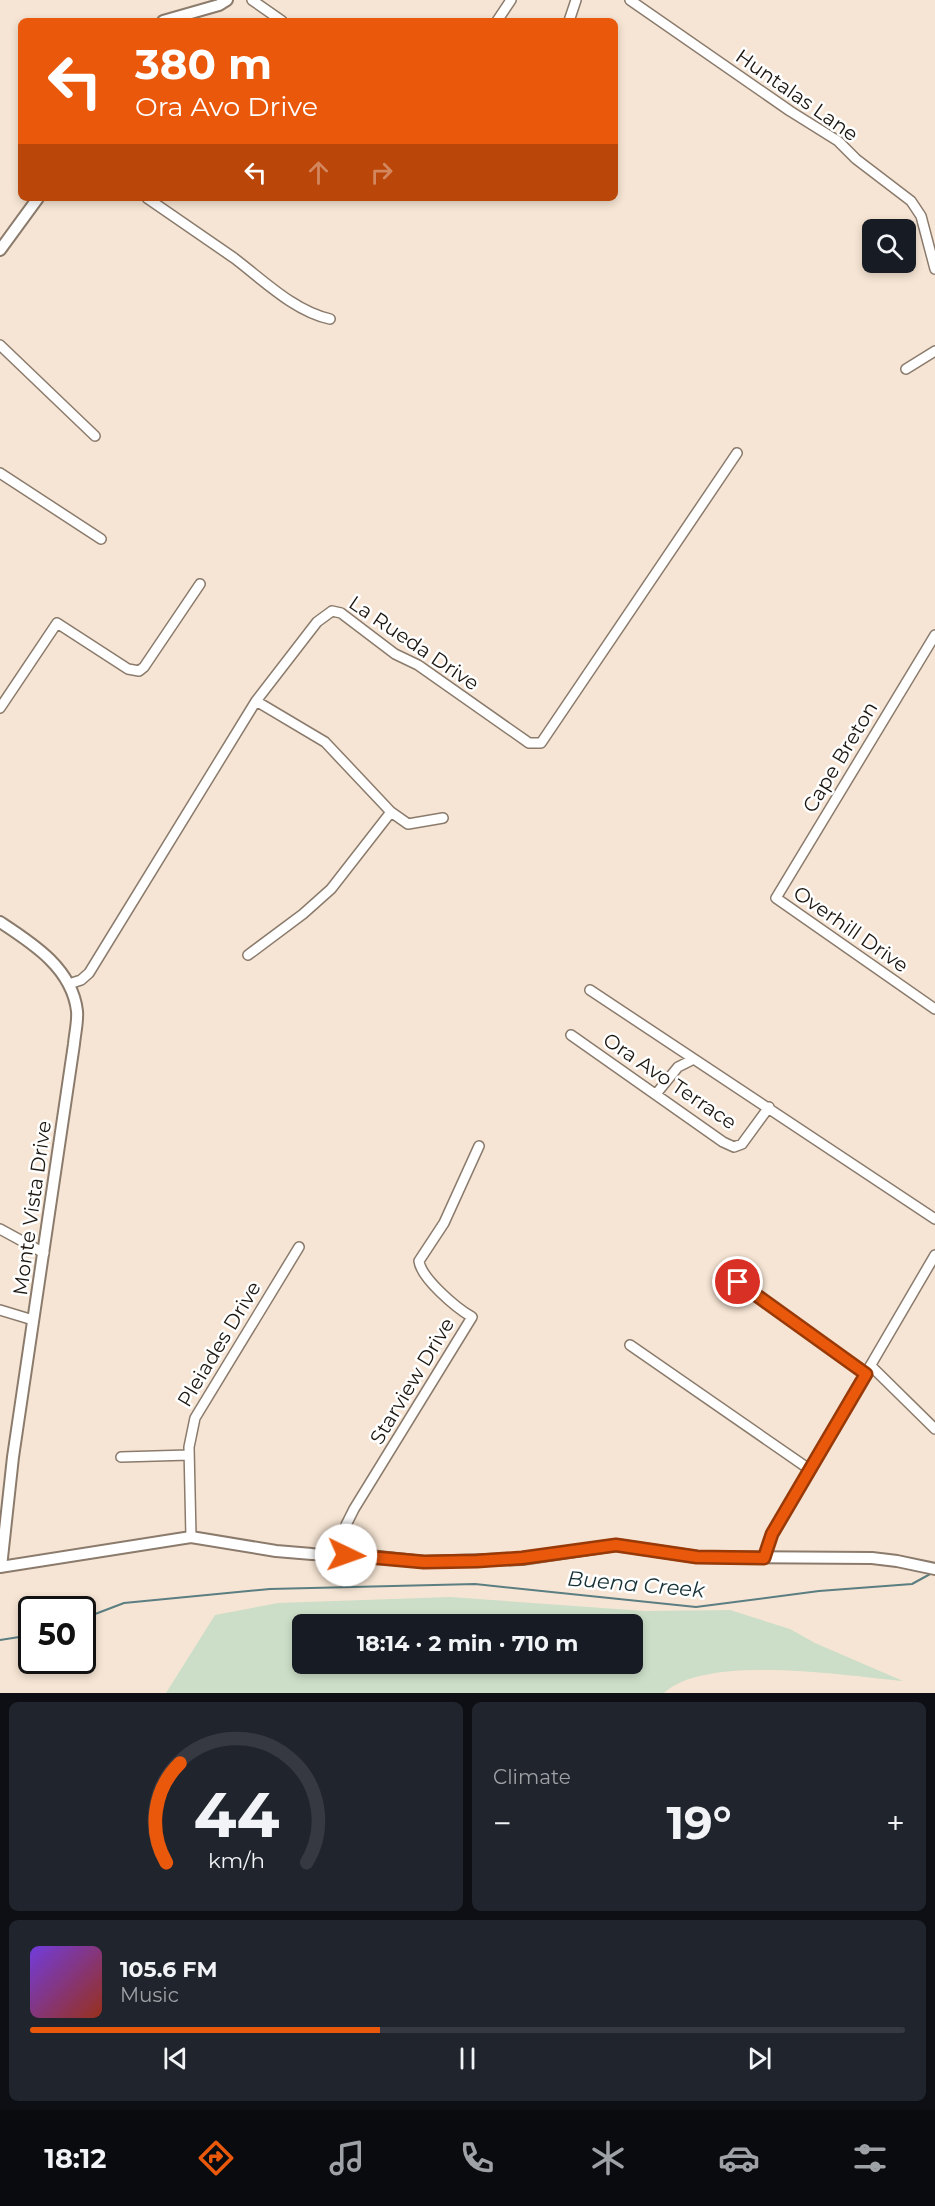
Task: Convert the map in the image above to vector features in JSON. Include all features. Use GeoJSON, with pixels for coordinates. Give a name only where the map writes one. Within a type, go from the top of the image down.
{"type":"FeatureCollection","features":[{"type":"Feature","properties":{"kind":"main road"},"geometry":{"type":"LineString","coordinates":[[174,18],[216,6],[227,0]]}},
{"type":"Feature","properties":{"kind":"main road"},"geometry":{"type":"LineString","coordinates":[[0,250],[36,201]]}},
{"type":"Feature","properties":{"kind":"main road","name":"Monte Vista Drive"},"geometry":{"type":"LineString","coordinates":[[0,922],[26,939],[51,960],[69,984],[77,1010],[74,1044],[13,1457],[1,1567]]}},
{"type":"Feature","properties":{"kind":"main road"},"geometry":{"type":"LineString","coordinates":[[1,1567],[191,1537],[276,1551],[424,1562],[522,1558],[616,1545],[697,1557],[872,1558],[934,1569]]}},
{"type":"Feature","properties":{"kind":"street"},"geometry":{"type":"LineString","coordinates":[[252,0],[278,18]]}},
{"type":"Feature","properties":{"kind":"street"},"geometry":{"type":"LineString","coordinates":[[499,18],[511,0]]}},
{"type":"Feature","properties":{"kind":"street"},"geometry":{"type":"LineString","coordinates":[[570,18],[576,0]]}},
{"type":"Feature","properties":{"kind":"street","name":"Huntalas Lane"},"geometry":{"type":"LineString","coordinates":[[630,0],[790,111],[838,141],[856,159],[911,201],[921,216],[935,269]]}},
{"type":"Feature","properties":{"kind":"street"},"geometry":{"type":"LineString","coordinates":[[151,201],[286,297],[317,316],[330,319]]}},
{"type":"Feature","properties":{"kind":"street"},"geometry":{"type":"LineString","coordinates":[[0,345],[95,435]]}},
{"type":"Feature","properties":{"kind":"street"},"geometry":{"type":"LineString","coordinates":[[906,369],[935,351]]}},
{"type":"Feature","properties":{"kind":"street","name":"La Rueda Drive"},"geometry":{"type":"LineString","coordinates":[[69,984],[81,980],[89,973],[256,701],[317,622],[332,611],[337,611],[395,654],[418,665],[529,743],[540,743],[737,453]]}},
{"type":"Feature","properties":{"kind":"street"},"geometry":{"type":"LineString","coordinates":[[0,473],[101,539]]}},
{"type":"Feature","properties":{"kind":"street"},"geometry":{"type":"LineString","coordinates":[[0,708],[57,623],[128,669],[139,671],[200,584]]}},
{"type":"Feature","properties":{"kind":"street","name":"Cape Breton"},"geometry":{"type":"LineString","coordinates":[[776,898],[935,635]]}},
{"type":"Feature","properties":{"kind":"street"},"geometry":{"type":"LineString","coordinates":[[256,701],[325,742],[391,812],[408,824],[443,818]]}},
{"type":"Feature","properties":{"kind":"street"},"geometry":{"type":"LineString","coordinates":[[248,955],[303,914],[331,889],[391,812]]}},
{"type":"Feature","properties":{"kind":"street","name":"Overhill Drive"},"geometry":{"type":"LineString","coordinates":[[776,898],[935,1010]]}},
{"type":"Feature","properties":{"kind":"street","name":"Ora Avo Terrace"},"geometry":{"type":"LineString","coordinates":[[591,990],[935,1219]]}},
{"type":"Feature","properties":{"kind":"street","name":"Ora Avo Terrace"},"geometry":{"type":"LineString","coordinates":[[571,1035],[723,1142],[734,1146],[742,1144],[768,1107]]}},
{"type":"Feature","properties":{"kind":"street"},"geometry":{"type":"LineString","coordinates":[[656,1094],[678,1067],[694,1059]]}},
{"type":"Feature","properties":{"kind":"street","name":"Starview Drive"},"geometry":{"type":"LineString","coordinates":[[346,1555],[346,1525],[354,1509],[472,1317],[459,1310],[436,1287],[420,1268],[419,1261],[444,1223],[479,1146]]}},
{"type":"Feature","properties":{"kind":"street"},"geometry":{"type":"LineString","coordinates":[[0,1229],[44,1253]]}},
{"type":"Feature","properties":{"kind":"street","name":"Pleiades Drive"},"geometry":{"type":"LineString","coordinates":[[191,1537],[189,1455],[191,1430],[201,1405],[299,1247]]}},
{"type":"Feature","properties":{"kind":"street"},"geometry":{"type":"LineString","coordinates":[[764,1558],[772,1534],[935,1255]]}},
{"type":"Feature","properties":{"kind":"street"},"geometry":{"type":"LineString","coordinates":[[738,1282],[869,1370],[935,1429]]}},
{"type":"Feature","properties":{"kind":"street"},"geometry":{"type":"LineString","coordinates":[[0,1310],[33,1320]]}},
{"type":"Feature","properties":{"kind":"street"},"geometry":{"type":"LineString","coordinates":[[630,1345],[809,1469]]}},
{"type":"Feature","properties":{"kind":"street"},"geometry":{"type":"LineString","coordinates":[[121,1457],[189,1455]]}},
{"type":"Feature","properties":{"kind":"green space"},"geometry":{"type":"Polygon","coordinates":[[[450,1597],[645,1611],[730,1610],[790,1629],[815,1643],[903,1681],[814,1672],[744,1670],[711,1674],[684,1681],[664,1693],[166,1693],[215,1615],[278,1603],[450,1597]]]}},
{"type":"Feature","properties":{"kind":"waterway","name":"Buena Creek"},"geometry":{"type":"LineString","coordinates":[[96,1614],[124,1603],[270,1589],[475,1584],[696,1607],[819,1591],[912,1584],[932,1573]]}},
{"type":"Feature","properties":{"kind":"waterway","name":"Buena Creek"},"geometry":{"type":"LineString","coordinates":[[0,1640],[18,1637]]}},
{"type":"Feature","properties":{"kind":"route"},"geometry":{"type":"LineString","coordinates":[[346,1555],[424,1562],[477,1561],[522,1558],[616,1545],[697,1557],[764,1558],[772,1534],[866,1374],[738,1282]]}}]}
